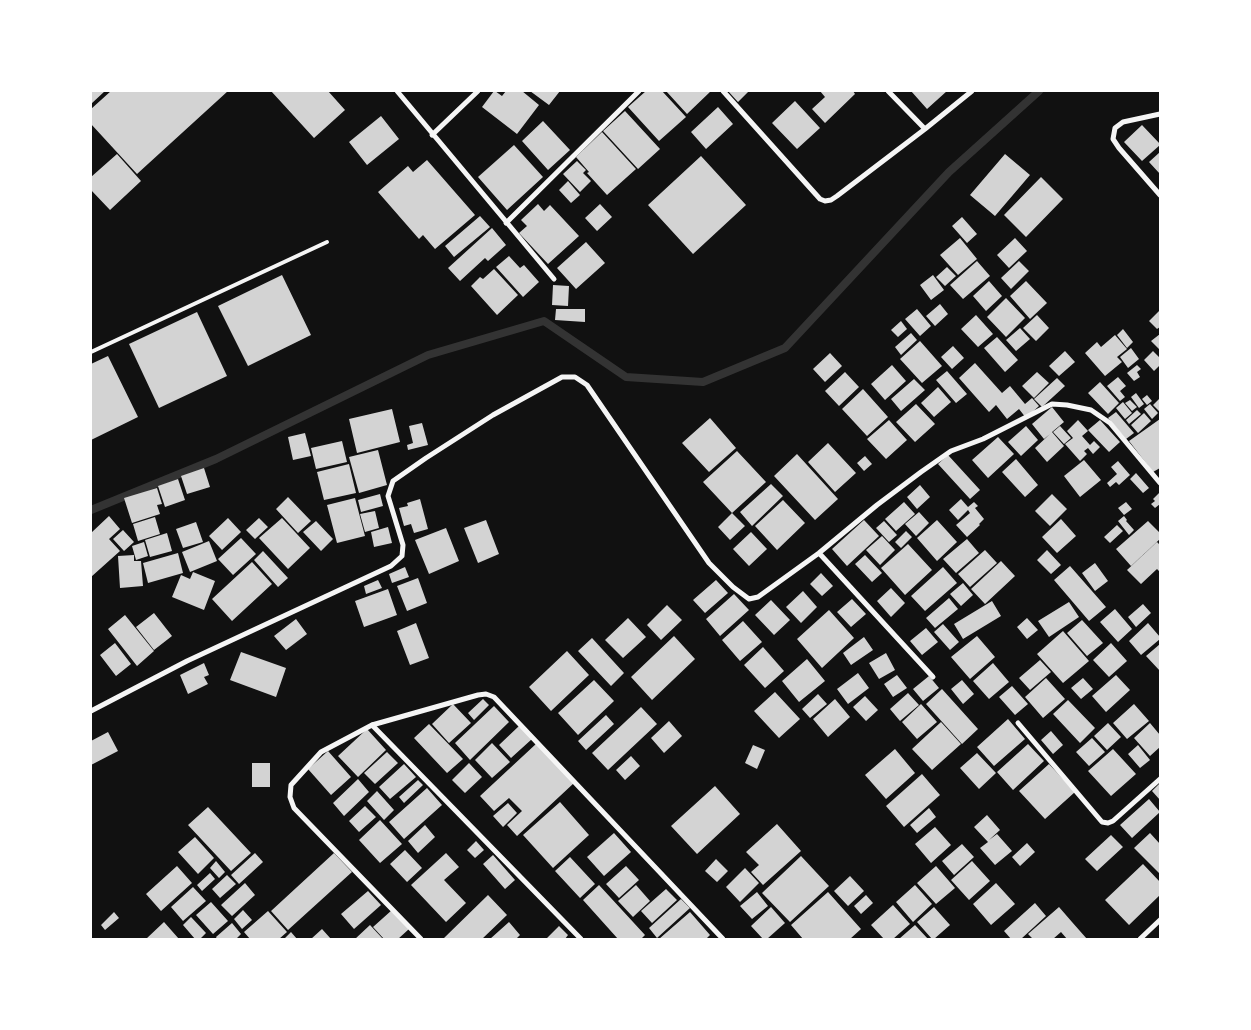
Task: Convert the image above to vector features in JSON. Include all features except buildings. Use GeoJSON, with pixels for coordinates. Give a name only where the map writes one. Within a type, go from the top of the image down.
{"type":"FeatureCollection","features":[{"type":"Feature","properties":{"kind":"street"},"geometry":{"type":"LineString","coordinates":[[397,91],[554,279]]}},
{"type":"Feature","properties":{"kind":"street"},"geometry":{"type":"LineString","coordinates":[[432,135],[478,91]]}},
{"type":"Feature","properties":{"kind":"street"},"geometry":{"type":"LineString","coordinates":[[506,223],[639,91]]}},
{"type":"Feature","properties":{"kind":"street"},"geometry":{"type":"LineString","coordinates":[[723,91],[820,199],[825,201],[832,200],[926,129],[972,91]]}},
{"type":"Feature","properties":{"kind":"street"},"geometry":{"type":"LineString","coordinates":[[888,91],[926,129]]}},
{"type":"Feature","properties":{"kind":"street"},"geometry":{"type":"LineString","coordinates":[[1160,114],[1123,122],[1115,128],[1113,139],[1160,195]]}},
{"type":"Feature","properties":{"kind":"street"},"geometry":{"type":"LineString","coordinates":[[91,712],[187,661],[391,566],[402,556],[403,545],[388,496],[392,481],[493,415],[562,377],[575,377],[587,384],[709,563],[748,599],[758,597],[819,553],[877,505],[952,451],[983,439],[1052,404],[1091,410],[1110,423],[1160,483]]}},
{"type":"Feature","properties":{"kind":"street"},"geometry":{"type":"LineString","coordinates":[[819,553],[933,677]]}},
{"type":"Feature","properties":{"kind":"street"},"geometry":{"type":"LineString","coordinates":[[420,939],[294,808],[290,797],[291,786],[321,752],[372,725],[486,694],[494,697],[724,939]]}},
{"type":"Feature","properties":{"kind":"street"},"geometry":{"type":"LineString","coordinates":[[1018,723],[1102,822],[1108,823],[1113,821],[1160,779]]}},
{"type":"Feature","properties":{"kind":"street"},"geometry":{"type":"LineString","coordinates":[[372,725],[581,939]]}},
{"type":"Feature","properties":{"kind":"street"},"geometry":{"type":"LineString","coordinates":[[1140,939],[1160,920]]}},
{"type":"Feature","properties":{"kind":"lane"},"geometry":{"type":"LineString","coordinates":[[91,352],[327,242]]}},
{"type":"Feature","properties":{"kind":"waterway"},"geometry":{"type":"LineString","coordinates":[[91,510],[216,459],[428,355],[544,321],[626,377],[703,382],[785,348],[949,172],[1039,91]]}}]}
